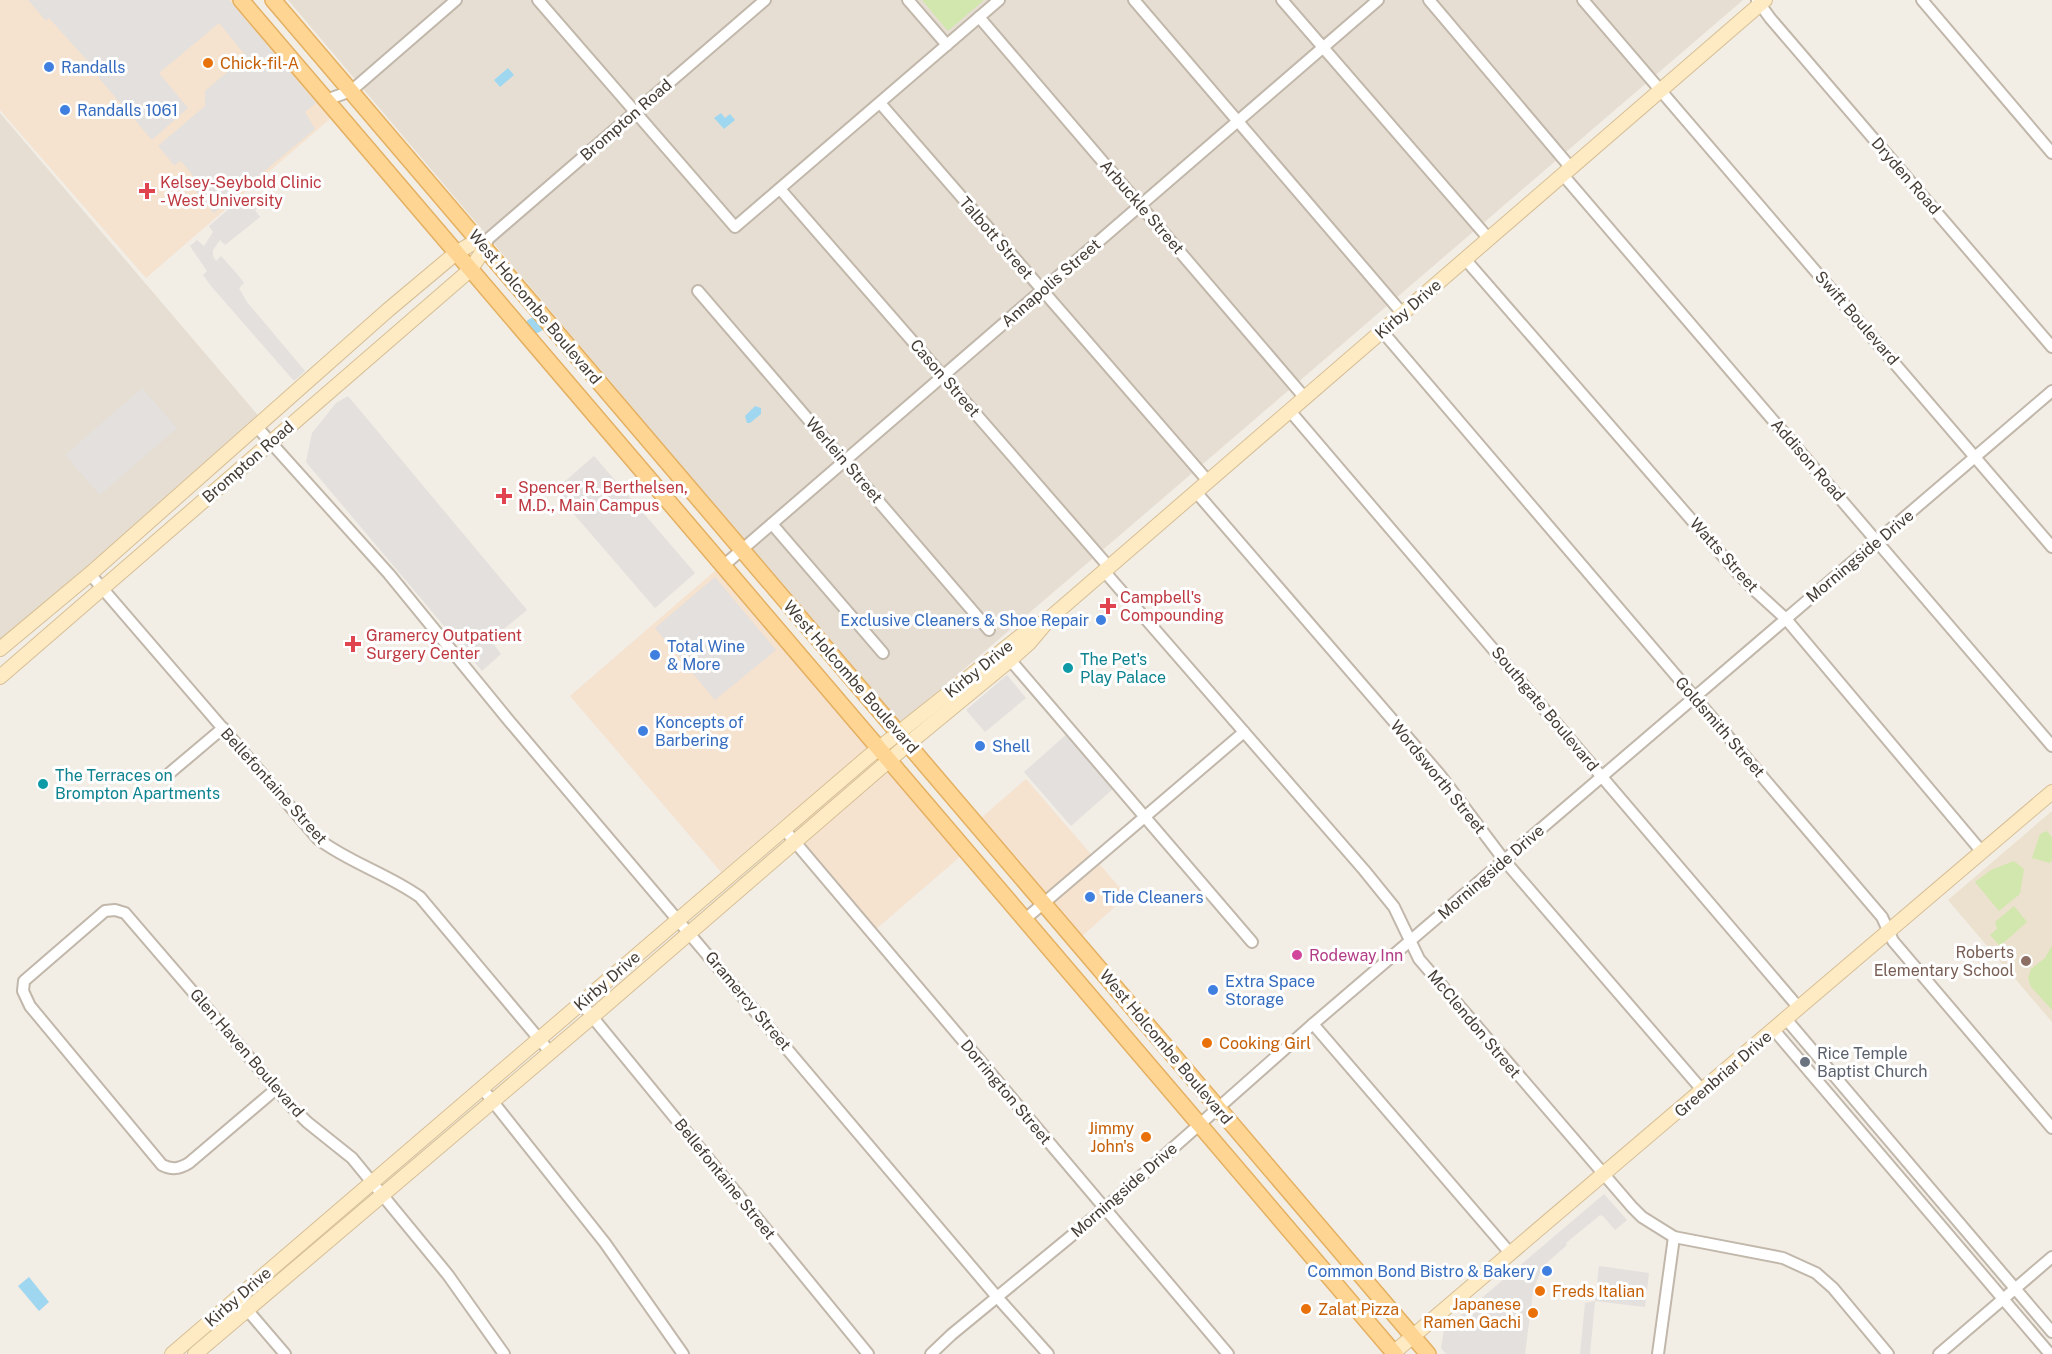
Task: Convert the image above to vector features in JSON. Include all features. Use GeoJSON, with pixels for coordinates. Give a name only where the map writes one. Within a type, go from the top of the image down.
{"type":"FeatureCollection","features":[{"type":"Feature","properties":{"kind":"main road","name":"West Holcombe Boulevard"},"geometry":{"type":"LineString","coordinates":[[241,0],[1394,1353]]}},
{"type":"Feature","properties":{"kind":"main road","name":"West Holcombe Boulevard"},"geometry":{"type":"LineString","coordinates":[[273,0],[484,242],[742,550],[1428,1354]]}},
{"type":"Feature","properties":{"kind":"main road","name":"Kirby Drive"},"geometry":{"type":"LineString","coordinates":[[172,1354],[784,829],[884,754],[1006,655],[1022,635],[1050,618],[1761,1]]}},
{"type":"Feature","properties":{"kind":"main road","name":"Brompton Road"},"geometry":{"type":"LineString","coordinates":[[0,649],[456,253],[484,242]]}},
{"type":"Feature","properties":{"kind":"main road","name":"Brompton Road"},"geometry":{"type":"LineString","coordinates":[[0,677],[470,270],[484,242]]}},
{"type":"Feature","properties":{"kind":"main road"},"geometry":{"type":"LineString","coordinates":[[339,353],[353,371]]}},
{"type":"Feature","properties":{"kind":"main road","name":"Kirby Drive"},"geometry":{"type":"LineString","coordinates":[[195,1354],[795,842],[884,754]]}},
{"type":"Feature","properties":{"kind":"main road","name":"Greenbriar Drive"},"geometry":{"type":"LineString","coordinates":[[1394,1353],[2052,792]]}},
{"type":"Feature","properties":{"kind":"street"},"geometry":{"type":"LineString","coordinates":[[326,100],[351,91],[456,0]]}},
{"type":"Feature","properties":{"kind":"street"},"geometry":{"type":"LineString","coordinates":[[538,0],[735,227],[999,0]]}},
{"type":"Feature","properties":{"kind":"street","name":"Brompton Road"},"geometry":{"type":"LineString","coordinates":[[484,242],[765,0]]}},
{"type":"Feature","properties":{"kind":"street"},"geometry":{"type":"LineString","coordinates":[[908,0],[947,45]]}},
{"type":"Feature","properties":{"kind":"street"},"geometry":{"type":"LineString","coordinates":[[1134,0],[1402,313]]}},
{"type":"Feature","properties":{"kind":"street"},"geometry":{"type":"LineString","coordinates":[[1282,0],[1489,239]]}},
{"type":"Feature","properties":{"kind":"street","name":"Annapolis Street"},"geometry":{"type":"LineString","coordinates":[[723,566],[1378,0]]}},
{"type":"Feature","properties":{"kind":"street","name":"Addison Road"},"geometry":{"type":"LineString","coordinates":[[1429,0],[1567,171],[2052,746]]}},
{"type":"Feature","properties":{"kind":"street","name":"Swift Boulevard"},"geometry":{"type":"LineString","coordinates":[[1583,0],[2052,546]]}},
{"type":"Feature","properties":{"kind":"street"},"geometry":{"type":"LineString","coordinates":[[1922,0],[2052,153]]}},
{"type":"Feature","properties":{"kind":"street","name":"Dryden Road"},"geometry":{"type":"LineString","coordinates":[[1761,1],[1770,18],[2052,347]]}},
{"type":"Feature","properties":{"kind":"street","name":"Arbuckle Street"},"geometry":{"type":"LineString","coordinates":[[979,17],[1305,398]]}},
{"type":"Feature","properties":{"kind":"street","name":"Talbott Street"},"geometry":{"type":"LineString","coordinates":[[880,103],[1208,481]]}},
{"type":"Feature","properties":{"kind":"street","name":"Cason Street"},"geometry":{"type":"LineString","coordinates":[[780,189],[944,376],[1106,569]]}},
{"type":"Feature","properties":{"kind":"street","name":"Watts Street"},"geometry":{"type":"LineString","coordinates":[[1466,259],[1735,570],[1786,619],[1982,852]]}},
{"type":"Feature","properties":{"kind":"street","name":"Werlein Street"},"geometry":{"type":"LineString","coordinates":[[698,291],[989,630]]}},
{"type":"Feature","properties":{"kind":"street","name":"Goldsmith Street"},"geometry":{"type":"LineString","coordinates":[[1382,332],[1882,917],[1894,943],[2052,1128]]}},
{"type":"Feature","properties":{"kind":"street","name":"Morningside Drive"},"geometry":{"type":"LineString","coordinates":[[931,1354],[1104,1209],[1313,1024],[2052,391]]}},
{"type":"Feature","properties":{"kind":"street","name":"Southgate Boulevard"},"geometry":{"type":"LineString","coordinates":[[1290,411],[1799,1008]]}},
{"type":"Feature","properties":{"kind":"street","name":"Gramercy Street"},"geometry":{"type":"LineString","coordinates":[[256,426],[337,515],[449,646],[510,722],[997,1297],[1048,1354]]}},
{"type":"Feature","properties":{"kind":"street","name":"Wordsworth Street"},"geometry":{"type":"LineString","coordinates":[[1196,492],[1440,775],[1504,860],[1702,1091]]}},
{"type":"Feature","properties":{"kind":"street"},"geometry":{"type":"LineString","coordinates":[[772,525],[882,653]]}},
{"type":"Feature","properties":{"kind":"street","name":"McClendon Street"},"geometry":{"type":"LineString","coordinates":[[1106,569],[1394,907],[1419,959],[1603,1175],[1642,1217],[1674,1237],[1783,1258],[1816,1273],[1833,1288],[1888,1354]]}},
{"type":"Feature","properties":{"kind":"street","name":"Bellefontaine Street"},"geometry":{"type":"LineString","coordinates":[[90,573],[318,839],[347,859],[402,884],[420,897],[550,1052]]}},
{"type":"Feature","properties":{"kind":"street"},"geometry":{"type":"LineString","coordinates":[[1006,655],[1252,942]]}},
{"type":"Feature","properties":{"kind":"street"},"geometry":{"type":"LineString","coordinates":[[165,777],[223,728]]}},
{"type":"Feature","properties":{"kind":"street"},"geometry":{"type":"LineString","coordinates":[[1024,920],[1244,732]]}},
{"type":"Feature","properties":{"kind":"street","name":"Dorrington Street"},"geometry":{"type":"LineString","coordinates":[[784,829],[1228,1354]]}},
{"type":"Feature","properties":{"kind":"street","name":"Glen Haven Boulevard"},"geometry":{"type":"LineString","coordinates":[[276,1089],[198,1156],[181,1168],[168,1168],[162,1165],[26,1001],[22,991],[24,981],[105,911],[121,911],[129,916],[276,1089],[307,1122],[352,1158],[448,1275],[504,1354]]}},
{"type":"Feature","properties":{"kind":"street","name":"Bellefontaine Street"},"geometry":{"type":"LineString","coordinates":[[581,1003],[868,1354]]}},
{"type":"Feature","properties":{"kind":"street"},"geometry":{"type":"LineString","coordinates":[[1786,1019],[2052,1332]]}},
{"type":"Feature","properties":{"kind":"street"},"geometry":{"type":"LineString","coordinates":[[1313,1024],[1510,1253]]}},
{"type":"Feature","properties":{"kind":"street"},"geometry":{"type":"LineString","coordinates":[[1774,1030],[2050,1354]]}},
{"type":"Feature","properties":{"kind":"street"},"geometry":{"type":"LineString","coordinates":[[482,1088],[605,1243],[683,1354]]}},
{"type":"Feature","properties":{"kind":"street"},"geometry":{"type":"LineString","coordinates":[[1658,1354],[1674,1237]]}},
{"type":"Feature","properties":{"kind":"street"},"geometry":{"type":"LineString","coordinates":[[1939,1354],[2052,1257]]}},
{"type":"Feature","properties":{"kind":"street"},"geometry":{"type":"LineString","coordinates":[[237,1298],[285,1354]]}},
{"type":"Feature","properties":{"kind":"shaded area"},"geometry":{"type":"Polygon","coordinates":[[[0,0],[233,0],[331,118],[146,278],[0,110],[0,0]]]}},
{"type":"Feature","properties":{"kind":"shaded area"},"geometry":{"type":"Polygon","coordinates":[[[28,0],[229,0],[316,103],[305,112],[315,129],[214,213],[191,185],[195,178],[181,161],[174,165],[158,146],[205,106],[205,91],[246,56],[219,23],[159,73],[188,108],[152,140],[98,77],[92,66],[49,18],[46,21],[28,0]]]}},
{"type":"Feature","properties":{"kind":"shaded area"},"geometry":{"type":"Polygon","coordinates":[[[288,0],[1743,0],[900,724],[288,0]]]}},
{"type":"Feature","properties":{"kind":"shaded area"},"geometry":{"type":"Polygon","coordinates":[[[0,113],[262,420],[0,649],[0,113]]]}},
{"type":"Feature","properties":{"kind":"shaded area"},"geometry":{"type":"Polygon","coordinates":[[[244,196],[248,201],[252,199],[259,206],[255,210],[260,217],[225,245],[220,240],[213,250],[213,256],[216,261],[221,256],[238,275],[244,283],[239,288],[247,302],[305,371],[294,381],[211,286],[203,275],[207,271],[190,246],[197,240],[204,246],[213,232],[209,226],[244,196]]]}},
{"type":"Feature","properties":{"kind":"shaded area"},"geometry":{"type":"Polygon","coordinates":[[[142,388],[177,428],[100,495],[65,455],[142,388]]]}},
{"type":"Feature","properties":{"kind":"shaded area"},"geometry":{"type":"Polygon","coordinates":[[[348,396],[527,610],[490,640],[501,654],[482,671],[306,462],[312,433],[336,403],[348,396]]]}},
{"type":"Feature","properties":{"kind":"shaded area"},"geometry":{"type":"Polygon","coordinates":[[[594,456],[695,573],[655,608],[554,491],[594,456]]]}},
{"type":"Feature","properties":{"kind":"shaded area"},"geometry":{"type":"Polygon","coordinates":[[[716,570],[962,855],[876,929],[784,818],[721,872],[570,696],[716,570]]]}},
{"type":"Feature","properties":{"kind":"shaded area"},"geometry":{"type":"Polygon","coordinates":[[[715,577],[776,650],[715,700],[655,628],[715,577]]]}},
{"type":"Feature","properties":{"kind":"shaded area"},"geometry":{"type":"Polygon","coordinates":[[[1007,675],[1026,698],[985,732],[966,710],[1007,675]]]}},
{"type":"Feature","properties":{"kind":"shaded area"},"geometry":{"type":"Polygon","coordinates":[[[1067,734],[1114,788],[1071,826],[1024,772],[1067,734]]]}},
{"type":"Feature","properties":{"kind":"shaded area"},"geometry":{"type":"Polygon","coordinates":[[[1026,779],[1127,896],[1080,938],[981,818],[1026,779]]]}},
{"type":"Feature","properties":{"kind":"shaded area","name":"Roberts Elementary School"},"geometry":{"type":"Polygon","coordinates":[[[2052,811],[2052,1022],[1948,900],[2052,811]]]}},
{"type":"Feature","properties":{"kind":"shaded area"},"geometry":{"type":"Polygon","coordinates":[[[1604,1194],[1627,1220],[1615,1230],[1600,1215],[1566,1243],[1567,1245],[1542,1267],[1533,1291],[1525,1354],[1446,1354],[1441,1348],[1444,1330],[1604,1194]]]}},
{"type":"Feature","properties":{"kind":"shaded area"},"geometry":{"type":"Polygon","coordinates":[[[1599,1266],[1649,1273],[1645,1307],[1595,1301],[1599,1266]]]}},
{"type":"Feature","properties":{"kind":"shaded area"},"geometry":{"type":"Polygon","coordinates":[[[1595,1301],[1590,1354],[1580,1354],[1585,1303],[1595,1301]]]}},
{"type":"Feature","properties":{"kind":"green space"},"geometry":{"type":"Polygon","coordinates":[[[922,0],[984,0],[948,31],[922,0]]]}},
{"type":"Feature","properties":{"kind":"green space"},"geometry":{"type":"Polygon","coordinates":[[[2047,831],[2052,837],[2050,863],[2032,858],[2040,834],[2047,831]]]}},
{"type":"Feature","properties":{"kind":"green space"},"geometry":{"type":"Polygon","coordinates":[[[2014,861],[2024,869],[2020,894],[1999,911],[1975,882],[1991,870],[2014,861]]]}},
{"type":"Feature","properties":{"kind":"green space"},"geometry":{"type":"Polygon","coordinates":[[[2014,906],[2027,922],[2000,946],[1990,935],[1997,929],[1995,922],[2014,906]]]}},
{"type":"Feature","properties":{"kind":"green space"},"geometry":{"type":"Polygon","coordinates":[[[2052,945],[2052,1010],[2031,987],[2028,978],[2031,969],[2045,958],[2052,945]]]}},
{"type":"Feature","properties":{"kind":"water"},"geometry":{"type":"Polygon","coordinates":[[[508,68],[514,75],[500,87],[494,80],[508,68]]]}},
{"type":"Feature","properties":{"kind":"water"},"geometry":{"type":"Polygon","coordinates":[[[721,113],[725,118],[730,114],[735,120],[724,129],[714,118],[721,113]]]}},
{"type":"Feature","properties":{"kind":"water"},"geometry":{"type":"Polygon","coordinates":[[[755,406],[761,408],[761,414],[747,423],[745,416],[755,406]]]}},
{"type":"Feature","properties":{"kind":"water"},"geometry":{"type":"Polygon","coordinates":[[[29,1277],[49,1302],[39,1311],[18,1286],[29,1277]]]}},
{"type":"Feature","properties":{"kind":"place","name":"Chick-fil-A"},"geometry":{"type":"Point","coordinates":[208,63]}},
{"type":"Feature","properties":{"kind":"place","name":"Randalls"},"geometry":{"type":"Point","coordinates":[49,67]}},
{"type":"Feature","properties":{"kind":"place","name":"Randalls 1061"},"geometry":{"type":"Point","coordinates":[65,110]}},
{"type":"Feature","properties":{"kind":"place","name":"Kelsey-Seybold Clinic - West University"},"geometry":{"type":"Point","coordinates":[147,191]}},
{"type":"Feature","properties":{"kind":"place","name":"Spencer R. Berthelsen, M.D., Main Campus"},"geometry":{"type":"Point","coordinates":[504,496]}},
{"type":"Feature","properties":{"kind":"place","name":"Campbell's Compounding"},"geometry":{"type":"Point","coordinates":[1108,606]}},
{"type":"Feature","properties":{"kind":"place","name":"Exclusive Cleaners & Shoe Repair"},"geometry":{"type":"Point","coordinates":[1101,620]}},
{"type":"Feature","properties":{"kind":"place","name":"Gramercy Outpatient Surgery Center"},"geometry":{"type":"Point","coordinates":[353,644]}},
{"type":"Feature","properties":{"kind":"place","name":"Total Wine & More"},"geometry":{"type":"Point","coordinates":[655,655]}},
{"type":"Feature","properties":{"kind":"place","name":"The Pet's Play Palace"},"geometry":{"type":"Point","coordinates":[1068,668]}},
{"type":"Feature","properties":{"kind":"place","name":"Koncepts of Barbering"},"geometry":{"type":"Point","coordinates":[643,731]}},
{"type":"Feature","properties":{"kind":"place","name":"Shell"},"geometry":{"type":"Point","coordinates":[980,746]}},
{"type":"Feature","properties":{"kind":"place","name":"The Terraces on Brompton Apartments"},"geometry":{"type":"Point","coordinates":[43,784]}},
{"type":"Feature","properties":{"kind":"place","name":"Tide Cleaners"},"geometry":{"type":"Point","coordinates":[1090,897]}},
{"type":"Feature","properties":{"kind":"place","name":"Rodeway Inn"},"geometry":{"type":"Point","coordinates":[1297,955]}},
{"type":"Feature","properties":{"kind":"place","name":"Roberts Elementary School"},"geometry":{"type":"Point","coordinates":[2026,961]}},
{"type":"Feature","properties":{"kind":"place","name":"Extra Space Storage"},"geometry":{"type":"Point","coordinates":[1213,990]}},
{"type":"Feature","properties":{"kind":"place","name":"Cooking Girl"},"geometry":{"type":"Point","coordinates":[1207,1043]}},
{"type":"Feature","properties":{"kind":"place","name":"Rice Temple Baptist Church"},"geometry":{"type":"Point","coordinates":[1805,1062]}},
{"type":"Feature","properties":{"kind":"place","name":"Jimmy John's"},"geometry":{"type":"Point","coordinates":[1146,1137]}},
{"type":"Feature","properties":{"kind":"place","name":"Common Bond Bistro & Bakery"},"geometry":{"type":"Point","coordinates":[1547,1271]}},
{"type":"Feature","properties":{"kind":"place","name":"Freds Italian"},"geometry":{"type":"Point","coordinates":[1540,1291]}},
{"type":"Feature","properties":{"kind":"place","name":"Zalat Pizza"},"geometry":{"type":"Point","coordinates":[1306,1309]}},
{"type":"Feature","properties":{"kind":"place","name":"Japanese Ramen Gachi"},"geometry":{"type":"Point","coordinates":[1533,1313]}}]}
